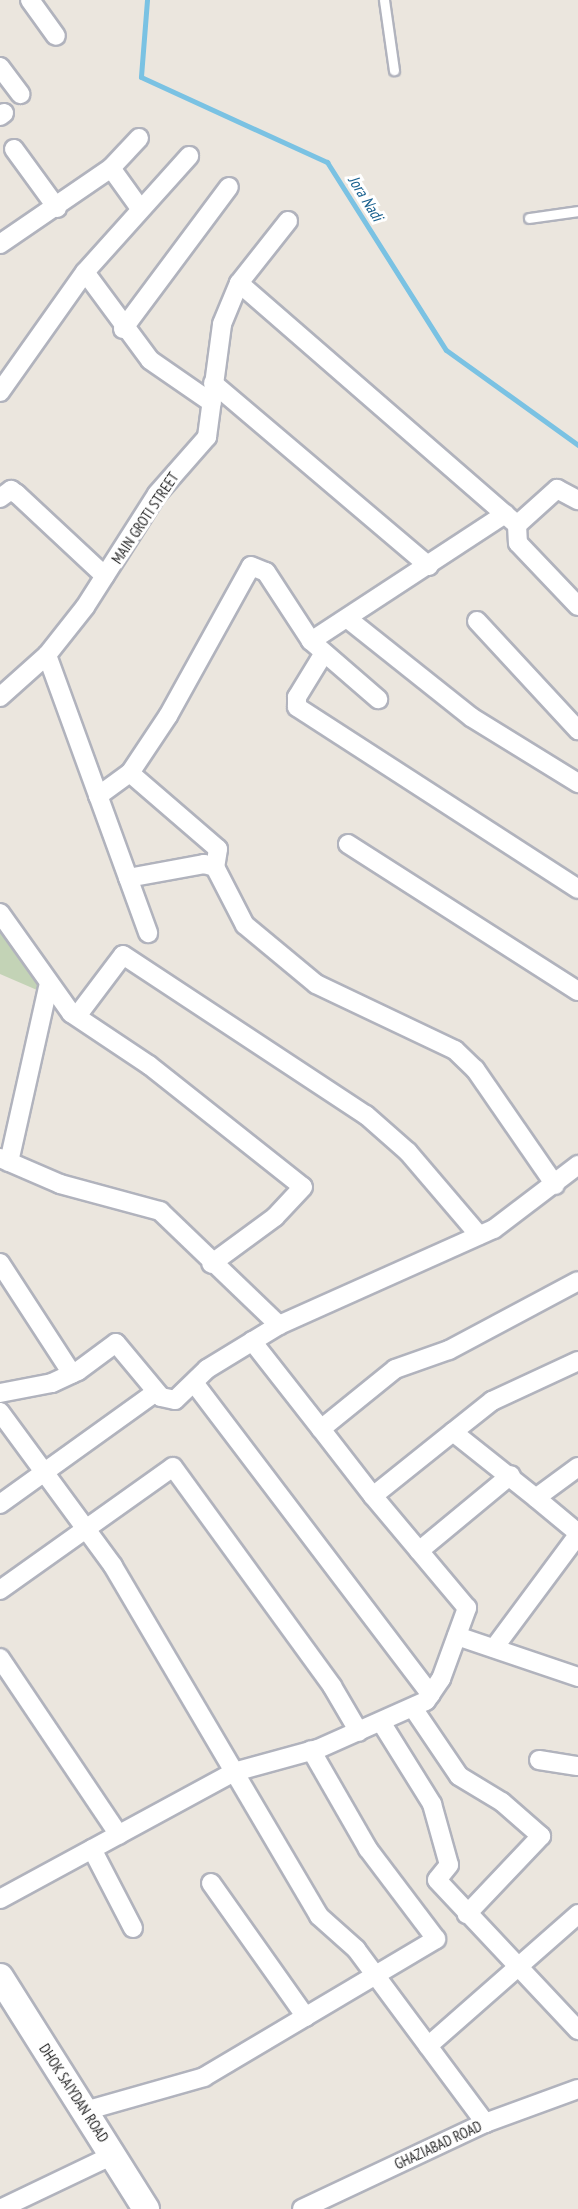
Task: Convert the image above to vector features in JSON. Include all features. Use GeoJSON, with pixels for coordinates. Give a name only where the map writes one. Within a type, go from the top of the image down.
{"type":"FeatureCollection","features":[{"type":"Feature","properties":{"kind":"main road","name":"DHOK SAIYDAN ROAD"},"geometry":{"type":"LineString","coordinates":[[1,1982],[146,2209]]}},
{"type":"Feature","properties":{"kind":"street"},"geometry":{"type":"LineString","coordinates":[[30,0],[56,36]]}},
{"type":"Feature","properties":{"kind":"street"},"geometry":{"type":"LineString","coordinates":[[0,67],[20,94]]}},
{"type":"Feature","properties":{"kind":"street"},"geometry":{"type":"LineString","coordinates":[[0,244],[57,208],[111,168],[139,138]]}},
{"type":"Feature","properties":{"kind":"street"},"geometry":{"type":"LineString","coordinates":[[14,149],[57,208]]}},
{"type":"Feature","properties":{"kind":"street"},"geometry":{"type":"LineString","coordinates":[[0,392],[85,272],[139,207],[189,156]]}},
{"type":"Feature","properties":{"kind":"street"},"geometry":{"type":"LineString","coordinates":[[111,168],[139,207]]}},
{"type":"Feature","properties":{"kind":"street"},"geometry":{"type":"LineString","coordinates":[[123,329],[230,187]]}},
{"type":"Feature","properties":{"kind":"street","name":"MAIN GROTI STREET"},"geometry":{"type":"LineString","coordinates":[[0,697],[47,655],[105,576],[157,494],[207,437],[222,324],[239,283],[288,221]]}},
{"type":"Feature","properties":{"kind":"street"},"geometry":{"type":"LineString","coordinates":[[85,272],[123,329],[150,360],[212,403]]}},
{"type":"Feature","properties":{"kind":"street"},"geometry":{"type":"LineString","coordinates":[[239,283],[511,520],[518,543],[578,606]]}},
{"type":"Feature","properties":{"kind":"street"},"geometry":{"type":"LineString","coordinates":[[213,383],[429,566]]}},
{"type":"Feature","properties":{"kind":"street"},"geometry":{"type":"LineString","coordinates":[[578,500],[557,489],[511,520],[429,566],[348,619],[318,647],[297,697],[297,707],[578,889]]}},
{"type":"Feature","properties":{"kind":"street"},"geometry":{"type":"LineString","coordinates":[[0,498],[11,490],[17,494],[105,576]]}},
{"type":"Feature","properties":{"kind":"street"},"geometry":{"type":"LineString","coordinates":[[98,796],[130,773],[168,716],[251,566],[266,572],[318,647],[378,699]]}},
{"type":"Feature","properties":{"kind":"street"},"geometry":{"type":"LineString","coordinates":[[348,619],[471,717],[578,783]]}},
{"type":"Feature","properties":{"kind":"street"},"geometry":{"type":"LineString","coordinates":[[477,621],[578,730]]}},
{"type":"Feature","properties":{"kind":"street"},"geometry":{"type":"LineString","coordinates":[[47,655],[148,933]]}},
{"type":"Feature","properties":{"kind":"street"},"geometry":{"type":"LineString","coordinates":[[130,773],[218,849],[215,867],[245,925],[280,957],[316,984],[430,1035],[475,1069],[555,1185]]}},
{"type":"Feature","properties":{"kind":"street"},"geometry":{"type":"LineString","coordinates":[[348,844],[578,991]]}},
{"type":"Feature","properties":{"kind":"street"},"geometry":{"type":"LineString","coordinates":[[128,878],[204,864],[215,867]]}},
{"type":"Feature","properties":{"kind":"street"},"geometry":{"type":"LineString","coordinates":[[0,913],[48,987],[77,1016],[149,1065],[303,1187],[275,1216],[211,1264]]}},
{"type":"Feature","properties":{"kind":"street"},"geometry":{"type":"LineString","coordinates":[[77,1016],[123,955],[366,1115],[408,1152],[479,1235]]}},
{"type":"Feature","properties":{"kind":"street"},"geometry":{"type":"LineString","coordinates":[[48,987],[4,1160],[60,1184],[160,1211],[211,1264],[279,1325]]}},
{"type":"Feature","properties":{"kind":"street"},"geometry":{"type":"LineString","coordinates":[[0,1393],[72,1374],[116,1343],[156,1392],[167,1401],[175,1400],[195,1384],[207,1369],[279,1325],[479,1235],[555,1185],[578,1165]]}},
{"type":"Feature","properties":{"kind":"street"},"geometry":{"type":"LineString","coordinates":[[0,1263],[72,1374]]}},
{"type":"Feature","properties":{"kind":"street"},"geometry":{"type":"LineString","coordinates":[[321,1429],[395,1369],[449,1350],[578,1281]]}},
{"type":"Feature","properties":{"kind":"street"},"geometry":{"type":"LineString","coordinates":[[0,1899],[234,1772],[311,1750],[413,1708],[430,1695],[457,1636],[467,1608],[373,1496],[252,1341]]}},
{"type":"Feature","properties":{"kind":"street"},"geometry":{"type":"LineString","coordinates":[[373,1496],[492,1401],[578,1361]]}},
{"type":"Feature","properties":{"kind":"street"},"geometry":{"type":"LineString","coordinates":[[195,1384],[430,1695]]}},
{"type":"Feature","properties":{"kind":"street"},"geometry":{"type":"LineString","coordinates":[[0,1504],[156,1392]]}},
{"type":"Feature","properties":{"kind":"street"},"geometry":{"type":"LineString","coordinates":[[0,1412],[85,1528],[319,1916],[376,1976],[484,2123]]}},
{"type":"Feature","properties":{"kind":"street"},"geometry":{"type":"LineString","coordinates":[[453,1432],[511,1475],[578,1534],[494,1648]]}},
{"type":"Feature","properties":{"kind":"street"},"geometry":{"type":"LineString","coordinates":[[536,1498],[578,1467]]}},
{"type":"Feature","properties":{"kind":"street"},"geometry":{"type":"LineString","coordinates":[[0,1590],[169,1468],[176,1469],[359,1732]]}},
{"type":"Feature","properties":{"kind":"street"},"geometry":{"type":"LineString","coordinates":[[419,1551],[511,1475]]}},
{"type":"Feature","properties":{"kind":"street"},"geometry":{"type":"LineString","coordinates":[[457,1636],[578,1677]]}},
{"type":"Feature","properties":{"kind":"street"},"geometry":{"type":"LineString","coordinates":[[0,1658],[119,1835]]}},
{"type":"Feature","properties":{"kind":"street"},"geometry":{"type":"LineString","coordinates":[[413,1708],[459,1776],[502,1802],[541,1836],[467,1914]]}},
{"type":"Feature","properties":{"kind":"street"},"geometry":{"type":"LineString","coordinates":[[381,1722],[432,1804],[449,1865],[437,1880],[516,1968],[578,2030]]}},
{"type":"Feature","properties":{"kind":"street"},"geometry":{"type":"LineString","coordinates":[[85,2111],[204,2077],[436,1939],[368,1849],[311,1750]]}},
{"type":"Feature","properties":{"kind":"street"},"geometry":{"type":"LineString","coordinates":[[539,1760],[578,1767]]}},
{"type":"Feature","properties":{"kind":"street"},"geometry":{"type":"LineString","coordinates":[[92,1850],[134,1928]]}},
{"type":"Feature","properties":{"kind":"street"},"geometry":{"type":"LineString","coordinates":[[211,1883],[306,2017]]}},
{"type":"Feature","properties":{"kind":"street"},"geometry":{"type":"LineString","coordinates":[[428,2046],[578,1914]]}},
{"type":"Feature","properties":{"kind":"street","name":"GHAZIABAD ROAD"},"geometry":{"type":"LineString","coordinates":[[302,2209],[484,2123],[578,2090]]}},
{"type":"Feature","properties":{"kind":"street"},"geometry":{"type":"LineString","coordinates":[[0,2209],[113,2155]]}},
{"type":"Feature","properties":{"kind":"lane"},"geometry":{"type":"LineString","coordinates":[[384,0],[394,70]]}},
{"type":"Feature","properties":{"kind":"lane"},"geometry":{"type":"LineString","coordinates":[[529,218],[578,211]]}},
{"type":"Feature","properties":{"kind":"green space"},"geometry":{"type":"Polygon","coordinates":[[[0,908],[40,977],[37,990],[0,974],[0,908]]]}},
{"type":"Feature","properties":{"kind":"waterway","name":"Jora Nadi"},"geometry":{"type":"LineString","coordinates":[[147,0],[141,77],[327,162],[446,350],[578,445]]}}]}
